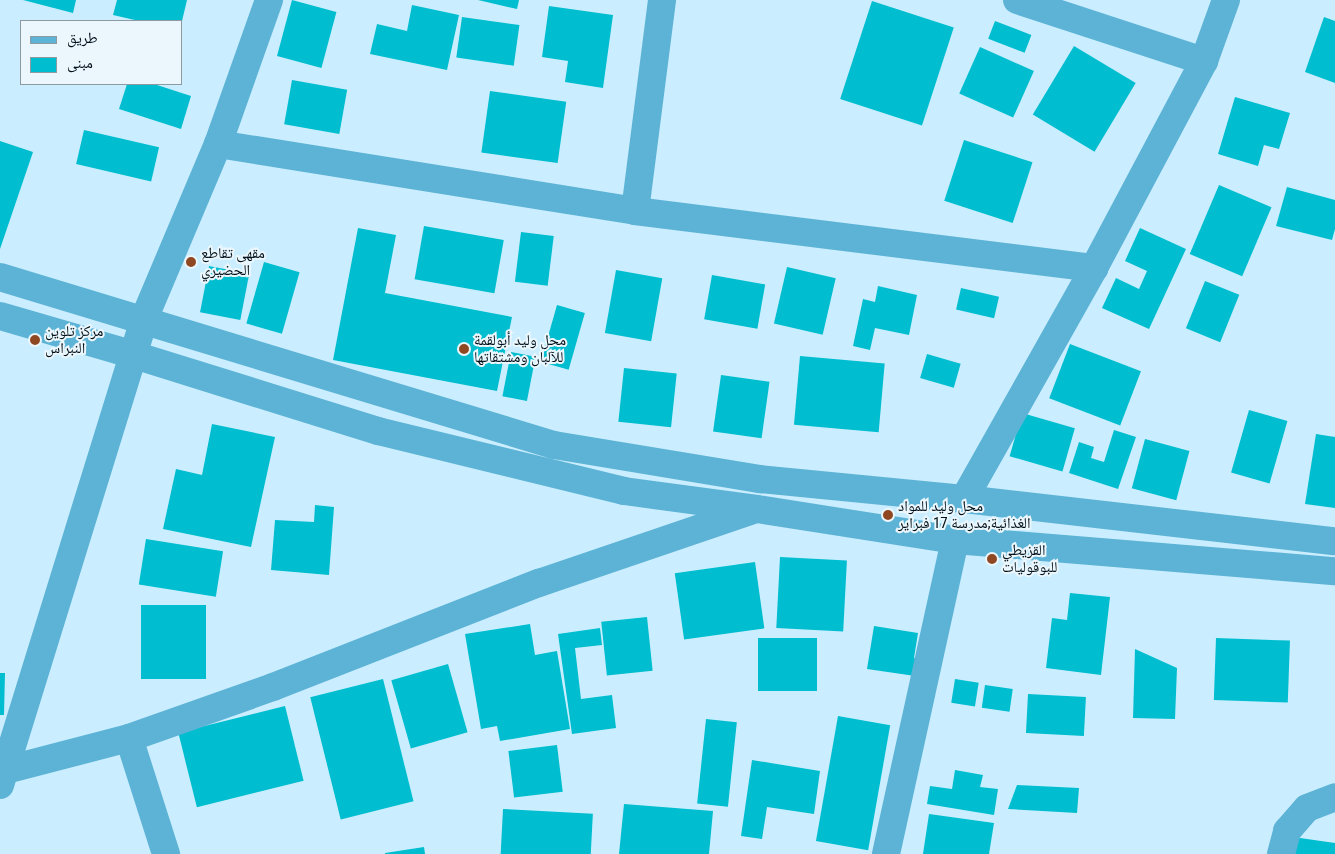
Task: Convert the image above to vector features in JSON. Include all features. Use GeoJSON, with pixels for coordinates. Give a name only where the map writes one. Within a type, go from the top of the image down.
{"type":"FeatureCollection","features":[{"type":"Feature","properties":{"kind":"street"},"geometry":{"type":"LineString","coordinates":[[3,777],[144,319],[218,144],[269,0]]}},
{"type":"Feature","properties":{"kind":"street"},"geometry":{"type":"LineString","coordinates":[[635,211],[662,0]]}},
{"type":"Feature","properties":{"kind":"street"},"geometry":{"type":"LineString","coordinates":[[1017,0],[1204,61]]}},
{"type":"Feature","properties":{"kind":"street"},"geometry":{"type":"LineString","coordinates":[[964,499],[1094,268],[1204,61],[1226,0]]}},
{"type":"Feature","properties":{"kind":"street"},"geometry":{"type":"LineString","coordinates":[[218,144],[635,211],[1094,268]]}},
{"type":"Feature","properties":{"kind":"street"},"geometry":{"type":"LineString","coordinates":[[0,277],[144,319],[554,445],[760,479],[964,499],[1335,541]]}},
{"type":"Feature","properties":{"kind":"street"},"geometry":{"type":"LineString","coordinates":[[0,316],[134,355],[378,431],[624,491],[757,509],[955,540],[1335,571]]}},
{"type":"Feature","properties":{"kind":"street"},"geometry":{"type":"LineString","coordinates":[[3,777],[129,738],[273,687],[540,583],[757,509]]}},
{"type":"Feature","properties":{"kind":"street"},"geometry":{"type":"LineString","coordinates":[[886,854],[955,540]]}},
{"type":"Feature","properties":{"kind":"street"},"geometry":{"type":"LineString","coordinates":[[129,738],[166,854]]}},
{"type":"Feature","properties":{"kind":"street"},"geometry":{"type":"LineString","coordinates":[[1281,854],[1287,832],[1307,808],[1335,797]]}},
{"type":"Feature","properties":{"kind":"building"},"geometry":{"type":"Polygon","coordinates":[[[23,0],[76,0],[73,13],[23,0]]]}},
{"type":"Feature","properties":{"kind":"building"},"geometry":{"type":"Polygon","coordinates":[[[117,0],[187,0],[182,21],[135,20],[113,15],[117,0]]]}},
{"type":"Feature","properties":{"kind":"building"},"geometry":{"type":"Polygon","coordinates":[[[292,0],[336,12],[321,68],[277,56],[292,0]]]}},
{"type":"Feature","properties":{"kind":"building"},"geometry":{"type":"Polygon","coordinates":[[[478,0],[519,0],[517,9],[478,0]]]}},
{"type":"Feature","properties":{"kind":"building"},"geometry":{"type":"Polygon","coordinates":[[[872,1],[954,28],[922,126],[840,99],[872,1]]]}},
{"type":"Feature","properties":{"kind":"building"},"geometry":{"type":"Polygon","coordinates":[[[412,5],[459,15],[447,70],[370,54],[377,24],[407,31],[412,5]]]}},
{"type":"Feature","properties":{"kind":"building"},"geometry":{"type":"Polygon","coordinates":[[[549,6],[613,15],[603,88],[565,82],[568,61],[542,57],[549,6]]]}},
{"type":"Feature","properties":{"kind":"building"},"geometry":{"type":"Polygon","coordinates":[[[462,17],[519,25],[514,66],[456,58],[462,17]]]}},
{"type":"Feature","properties":{"kind":"building"},"geometry":{"type":"Polygon","coordinates":[[[1324,17],[1335,21],[1335,83],[1305,72],[1324,17]]]}},
{"type":"Feature","properties":{"kind":"building"},"geometry":{"type":"Polygon","coordinates":[[[995,21],[1031,35],[1025,53],[988,39],[995,21]]]}},
{"type":"Feature","properties":{"kind":"building"},"geometry":{"type":"Polygon","coordinates":[[[1074,46],[1136,83],[1095,152],[1033,115],[1074,46]]]}},
{"type":"Feature","properties":{"kind":"building"},"geometry":{"type":"Polygon","coordinates":[[[980,47],[1034,71],[1013,118],[959,94],[980,47]]]}},
{"type":"Feature","properties":{"kind":"building"},"geometry":{"type":"Polygon","coordinates":[[[292,80],[347,90],[339,134],[284,124],[292,80]]]}},
{"type":"Feature","properties":{"kind":"building"},"geometry":{"type":"Polygon","coordinates":[[[127,85],[157,85],[191,96],[181,129],[119,109],[127,85]]]}},
{"type":"Feature","properties":{"kind":"building"},"geometry":{"type":"Polygon","coordinates":[[[490,91],[566,102],[558,163],[481,152],[490,91]]]}},
{"type":"Feature","properties":{"kind":"building"},"geometry":{"type":"Polygon","coordinates":[[[1235,97],[1290,113],[1279,149],[1264,145],[1258,166],[1218,154],[1235,97]]]}},
{"type":"Feature","properties":{"kind":"building"},"geometry":{"type":"Polygon","coordinates":[[[84,130],[159,147],[151,181],[76,164],[84,130]]]}},
{"type":"Feature","properties":{"kind":"building"},"geometry":{"type":"Polygon","coordinates":[[[964,140],[1032,162],[1013,223],[944,201],[964,140]]]}},
{"type":"Feature","properties":{"kind":"building"},"geometry":{"type":"Polygon","coordinates":[[[0,141],[33,152],[0,249],[0,141]]]}},
{"type":"Feature","properties":{"kind":"building"},"geometry":{"type":"Polygon","coordinates":[[[1219,185],[1271,207],[1242,276],[1190,254],[1219,185]]]}},
{"type":"Feature","properties":{"kind":"building"},"geometry":{"type":"Polygon","coordinates":[[[1287,187],[1335,200],[1335,229],[1332,240],[1276,226],[1287,187]]]}},
{"type":"Feature","properties":{"kind":"building"},"geometry":{"type":"Polygon","coordinates":[[[424,226],[504,240],[494,293],[415,279],[424,226]]]}},
{"type":"Feature","properties":{"kind":"building"},"geometry":{"type":"Polygon","coordinates":[[[358,228],[396,235],[385,293],[512,317],[497,391],[333,360],[358,228]]]}},
{"type":"Feature","properties":{"kind":"building"},"geometry":{"type":"Polygon","coordinates":[[[1140,228],[1186,249],[1149,329],[1102,308],[1116,278],[1139,289],[1147,271],[1125,261],[1140,228]]]}},
{"type":"Feature","properties":{"kind":"building"},"geometry":{"type":"Polygon","coordinates":[[[521,232],[554,236],[548,286],[515,282],[521,232]]]}},
{"type":"Feature","properties":{"kind":"building"},"geometry":{"type":"Polygon","coordinates":[[[264,262],[300,272],[282,334],[246,324],[264,262]]]}},
{"type":"Feature","properties":{"kind":"building"},"geometry":{"type":"Polygon","coordinates":[[[209,266],[249,274],[240,320],[200,312],[209,266]]]}},
{"type":"Feature","properties":{"kind":"building"},"geometry":{"type":"Polygon","coordinates":[[[787,267],[836,278],[823,335],[774,324],[787,267]]]}},
{"type":"Feature","properties":{"kind":"building"},"geometry":{"type":"Polygon","coordinates":[[[616,270],[662,278],[651,341],[605,333],[616,270]]]}},
{"type":"Feature","properties":{"kind":"building"},"geometry":{"type":"Polygon","coordinates":[[[712,275],[765,284],[757,329],[704,319],[712,275]]]}},
{"type":"Feature","properties":{"kind":"building"},"geometry":{"type":"Polygon","coordinates":[[[1205,281],[1239,295],[1220,342],[1186,328],[1205,281]]]}},
{"type":"Feature","properties":{"kind":"building"},"geometry":{"type":"Polygon","coordinates":[[[878,286],[917,295],[909,335],[875,328],[870,350],[853,346],[863,299],[875,302],[878,286]]]}},
{"type":"Feature","properties":{"kind":"building"},"geometry":{"type":"Polygon","coordinates":[[[961,288],[999,297],[994,318],[956,309],[961,288]]]}},
{"type":"Feature","properties":{"kind":"building"},"geometry":{"type":"Polygon","coordinates":[[[557,305],[585,313],[569,370],[541,362],[557,305]]]}},
{"type":"Feature","properties":{"kind":"building"},"geometry":{"type":"Polygon","coordinates":[[[1070,344],[1141,371],[1120,425],[1049,398],[1070,344]]]}},
{"type":"Feature","properties":{"kind":"building"},"geometry":{"type":"Polygon","coordinates":[[[511,352],[536,357],[527,401],[502,396],[511,352]]]}},
{"type":"Feature","properties":{"kind":"building"},"geometry":{"type":"Polygon","coordinates":[[[927,354],[961,364],[954,388],[920,378],[927,354]]]}},
{"type":"Feature","properties":{"kind":"building"},"geometry":{"type":"Polygon","coordinates":[[[800,356],[885,363],[879,432],[794,425],[800,356]]]}},
{"type":"Feature","properties":{"kind":"building"},"geometry":{"type":"Polygon","coordinates":[[[624,368],[677,374],[671,427],[618,422],[624,368]]]}},
{"type":"Feature","properties":{"kind":"building"},"geometry":{"type":"Polygon","coordinates":[[[721,375],[770,382],[762,438],[713,431],[721,375]]]}},
{"type":"Feature","properties":{"kind":"building"},"geometry":{"type":"Polygon","coordinates":[[[1249,410],[1287,421],[1270,484],[1231,472],[1249,410]]]}},
{"type":"Feature","properties":{"kind":"building"},"geometry":{"type":"Polygon","coordinates":[[[1022,413],[1075,428],[1062,471],[1010,456],[1022,413]]]}},
{"type":"Feature","properties":{"kind":"building"},"geometry":{"type":"Polygon","coordinates":[[[212,424],[275,437],[251,547],[163,529],[176,469],[202,475],[212,424]]]}},
{"type":"Feature","properties":{"kind":"building"},"geometry":{"type":"Polygon","coordinates":[[[1114,430],[1136,437],[1118,489],[1069,473],[1079,442],[1094,447],[1091,458],[1104,462],[1114,430]]]}},
{"type":"Feature","properties":{"kind":"building"},"geometry":{"type":"Polygon","coordinates":[[[1316,434],[1335,437],[1335,508],[1305,504],[1316,434]]]}},
{"type":"Feature","properties":{"kind":"building"},"geometry":{"type":"Polygon","coordinates":[[[1145,439],[1189,451],[1176,500],[1132,488],[1145,439]]]}},
{"type":"Feature","properties":{"kind":"building"},"geometry":{"type":"Polygon","coordinates":[[[315,505],[334,507],[329,575],[271,570],[275,520],[314,522],[315,505]]]}},
{"type":"Feature","properties":{"kind":"building"},"geometry":{"type":"Polygon","coordinates":[[[146,539],[223,551],[216,597],[139,584],[146,539]]]}},
{"type":"Feature","properties":{"kind":"building"},"geometry":{"type":"Polygon","coordinates":[[[780,557],[847,561],[843,631],[776,628],[780,557]]]}},
{"type":"Feature","properties":{"kind":"building"},"geometry":{"type":"Polygon","coordinates":[[[755,562],[764,628],[684,640],[675,573],[755,562]]]}},
{"type":"Feature","properties":{"kind":"building"},"geometry":{"type":"Polygon","coordinates":[[[1070,593],[1110,597],[1101,675],[1046,668],[1052,618],[1067,620],[1070,593]]]}},
{"type":"Feature","properties":{"kind":"building"},"geometry":{"type":"Polygon","coordinates":[[[141,605],[206,605],[206,679],[141,679],[141,605]]]}},
{"type":"Feature","properties":{"kind":"building"},"geometry":{"type":"Polygon","coordinates":[[[647,617],[653,671],[607,676],[601,622],[647,617]]]}},
{"type":"Feature","properties":{"kind":"building"},"geometry":{"type":"Polygon","coordinates":[[[530,624],[535,655],[557,651],[570,729],[500,741],[497,726],[481,729],[465,634],[530,624]]]}},
{"type":"Feature","properties":{"kind":"building"},"geometry":{"type":"Polygon","coordinates":[[[874,626],[918,633],[914,658],[925,660],[922,677],[867,669],[874,626]]]}},
{"type":"Feature","properties":{"kind":"building"},"geometry":{"type":"Polygon","coordinates":[[[600,628],[602,645],[575,648],[581,699],[612,695],[616,728],[572,734],[558,634],[600,628]]]}},
{"type":"Feature","properties":{"kind":"building"},"geometry":{"type":"Polygon","coordinates":[[[758,638],[817,638],[817,691],[758,691],[758,638]]]}},
{"type":"Feature","properties":{"kind":"building"},"geometry":{"type":"Polygon","coordinates":[[[1216,638],[1290,641],[1288,703],[1214,700],[1216,638]]]}},
{"type":"Feature","properties":{"kind":"building"},"geometry":{"type":"Polygon","coordinates":[[[1135,649],[1177,668],[1175,719],[1133,718],[1135,649]]]}},
{"type":"Feature","properties":{"kind":"building"},"geometry":{"type":"Polygon","coordinates":[[[448,664],[468,732],[411,749],[391,680],[448,664]]]}},
{"type":"Feature","properties":{"kind":"building"},"geometry":{"type":"Polygon","coordinates":[[[0,673],[5,673],[4,715],[0,715],[0,673]]]}},
{"type":"Feature","properties":{"kind":"building"},"geometry":{"type":"Polygon","coordinates":[[[383,679],[413,801],[341,819],[310,697],[383,679]]]}},
{"type":"Feature","properties":{"kind":"building"},"geometry":{"type":"Polygon","coordinates":[[[955,679],[979,683],[975,706],[951,703],[955,679]]]}},
{"type":"Feature","properties":{"kind":"building"},"geometry":{"type":"Polygon","coordinates":[[[985,685],[1013,689],[1010,712],[982,708],[985,685]]]}},
{"type":"Feature","properties":{"kind":"building"},"geometry":{"type":"Polygon","coordinates":[[[1028,694],[1086,697],[1084,736],[1026,733],[1028,694]]]}},
{"type":"Feature","properties":{"kind":"building"},"geometry":{"type":"Polygon","coordinates":[[[285,706],[304,781],[197,807],[178,733],[285,706]]]}},
{"type":"Feature","properties":{"kind":"building"},"geometry":{"type":"Polygon","coordinates":[[[838,716],[890,725],[868,850],[816,841],[838,716]]]}},
{"type":"Feature","properties":{"kind":"building"},"geometry":{"type":"Polygon","coordinates":[[[706,719],[737,722],[728,807],[697,804],[706,719]]]}},
{"type":"Feature","properties":{"kind":"building"},"geometry":{"type":"Polygon","coordinates":[[[557,745],[563,792],[514,798],[508,751],[557,745]]]}},
{"type":"Feature","properties":{"kind":"building"},"geometry":{"type":"Polygon","coordinates":[[[752,760],[820,771],[814,814],[767,807],[762,839],[741,836],[752,760]]]}},
{"type":"Feature","properties":{"kind":"building"},"geometry":{"type":"Polygon","coordinates":[[[955,770],[983,775],[980,787],[998,789],[994,815],[927,804],[930,786],[952,789],[955,770]]]}},
{"type":"Feature","properties":{"kind":"building"},"geometry":{"type":"Polygon","coordinates":[[[1017,785],[1079,788],[1077,813],[1008,809],[1017,785]]]}},
{"type":"Feature","properties":{"kind":"building"},"geometry":{"type":"Polygon","coordinates":[[[624,804],[713,811],[709,854],[619,854],[624,804]]]}},
{"type":"Feature","properties":{"kind":"building"},"geometry":{"type":"Polygon","coordinates":[[[503,809],[593,814],[591,854],[501,854],[503,809]]]}},
{"type":"Feature","properties":{"kind":"building"},"geometry":{"type":"Polygon","coordinates":[[[929,814],[994,823],[989,854],[923,854],[929,814]]]}},
{"type":"Feature","properties":{"kind":"building"},"geometry":{"type":"Polygon","coordinates":[[[1293,837],[1335,843],[1335,854],[1291,854],[1293,837]]]}},
{"type":"Feature","properties":{"kind":"building"},"geometry":{"type":"Polygon","coordinates":[[[424,847],[425,854],[385,854],[385,853],[424,847]]]}},
{"type":"Feature","properties":{"kind":"place","name":"مقهى تقاطع الحضيري"},"geometry":{"type":"Point","coordinates":[191,262]}},
{"type":"Feature","properties":{"kind":"place","name":"مركز تلوين النبراس"},"geometry":{"type":"Point","coordinates":[35,340]}},
{"type":"Feature","properties":{"kind":"place","name":"محل وليد أبولقمة للآلبان ومشتقاتها"},"geometry":{"type":"Point","coordinates":[464,349]}},
{"type":"Feature","properties":{"kind":"place","name":"محل وليد للمواد الغذائية;مدرسة 17 فبراير"},"geometry":{"type":"Point","coordinates":[888,515]}},
{"type":"Feature","properties":{"kind":"place","name":"القزيطي للبوقوليات"},"geometry":{"type":"Point","coordinates":[992,559]}}]}
